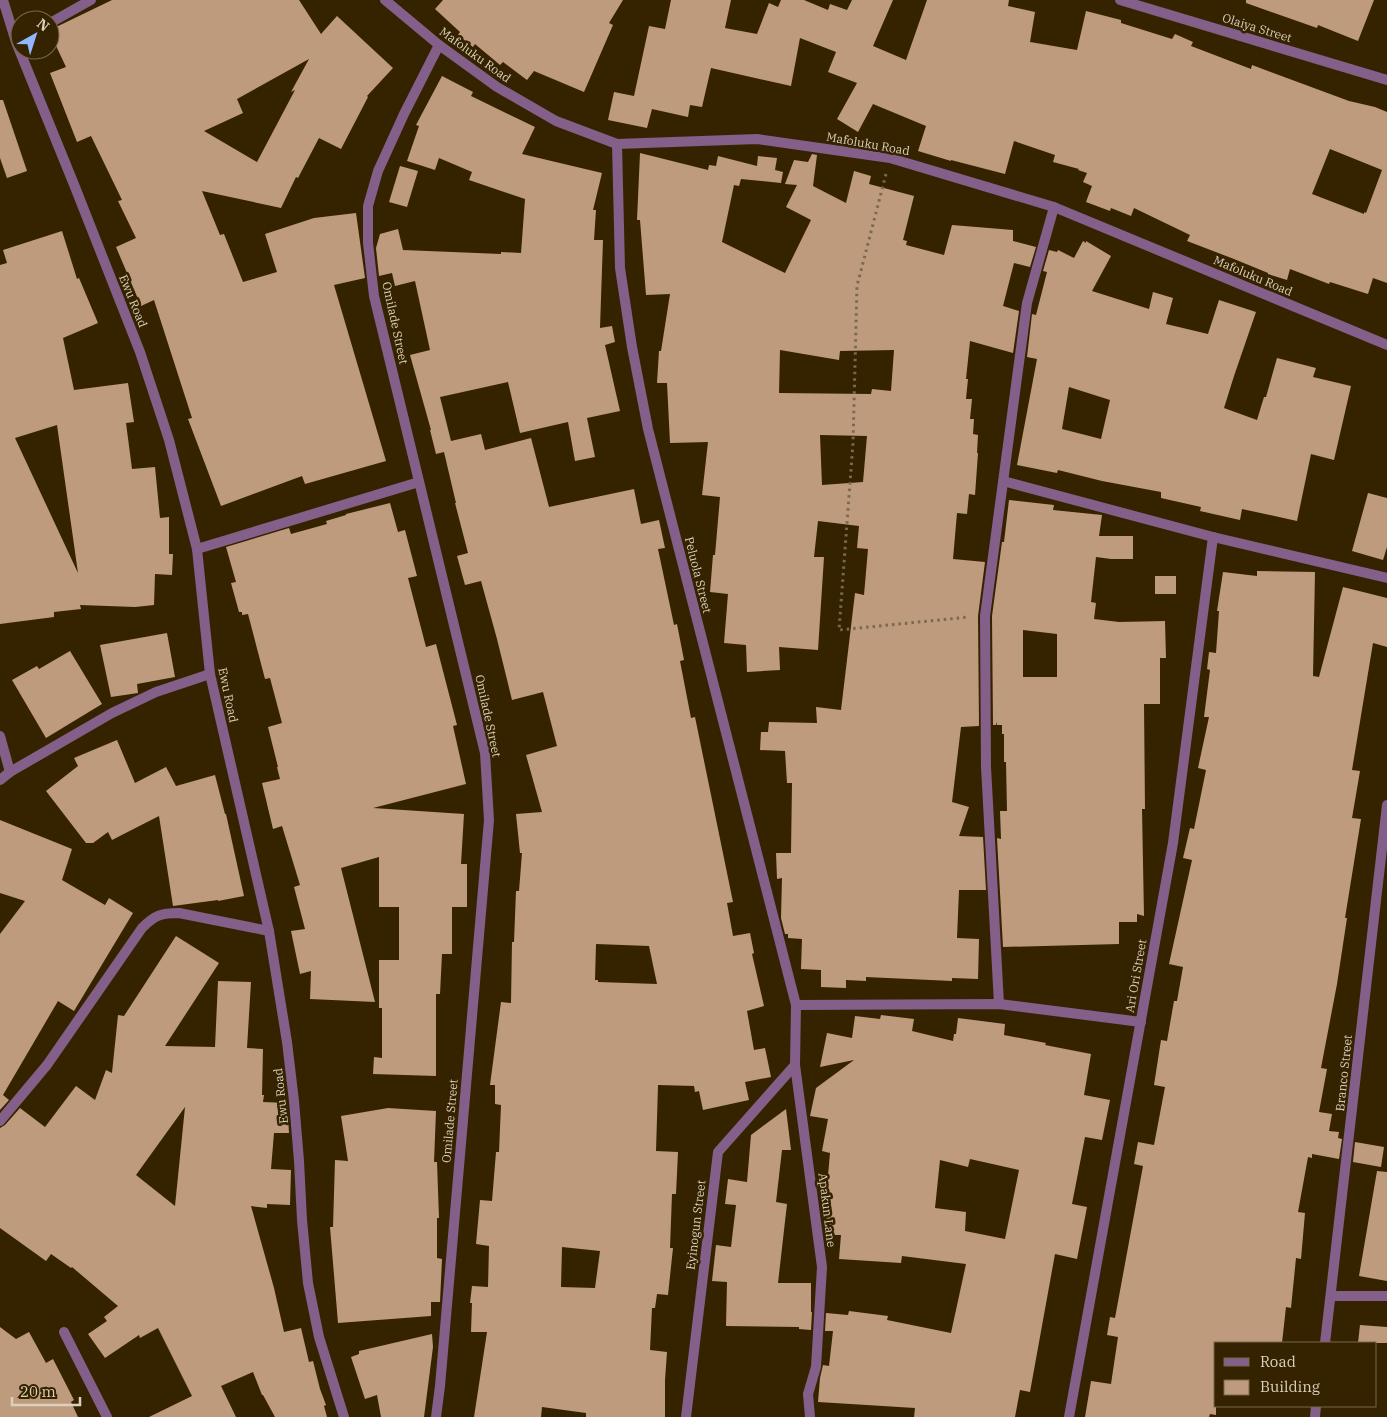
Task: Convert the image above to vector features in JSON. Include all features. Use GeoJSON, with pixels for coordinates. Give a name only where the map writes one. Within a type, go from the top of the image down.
{"type":"FeatureCollection","features":[{"type":"Feature","properties":{"kind":"street","name":"Ewu Road"},"geometry":{"type":"LineString","coordinates":[[3,0],[10,19]]}},
{"type":"Feature","properties":{"kind":"street"},"geometry":{"type":"LineString","coordinates":[[60,17],[91,0]]}},
{"type":"Feature","properties":{"kind":"street","name":"Mafoluku Road"},"geometry":{"type":"LineString","coordinates":[[385,0],[439,45],[496,87],[556,121],[618,144],[757,139],[890,158],[1054,207],[1387,345]]}},
{"type":"Feature","properties":{"kind":"street","name":"Olaiya Street"},"geometry":{"type":"LineString","coordinates":[[1120,0],[1387,80]]}},
{"type":"Feature","properties":{"kind":"street","name":"Omilade Street"},"geometry":{"type":"LineString","coordinates":[[436,1417],[489,820],[486,753],[374,296],[368,243],[368,206],[378,171],[439,45]]}},
{"type":"Feature","properties":{"kind":"street","name":"Ewu Road"},"geometry":{"type":"LineString","coordinates":[[25,60],[140,352],[169,440],[197,549],[210,674],[269,930],[287,1042],[294,1101],[308,1282],[319,1337],[344,1417]]}},
{"type":"Feature","properties":{"kind":"street","name":"Peluola Street"},"geometry":{"type":"LineString","coordinates":[[618,144],[620,268],[632,348],[646,420],[796,1006]]}},
{"type":"Feature","properties":{"kind":"street"},"geometry":{"type":"LineString","coordinates":[[1000,1004],[986,767],[985,616],[1027,303],[1054,207]]}},
{"type":"Feature","properties":{"kind":"street"},"geometry":{"type":"LineString","coordinates":[[1004,480],[1213,537],[1387,578]]}},
{"type":"Feature","properties":{"kind":"street"},"geometry":{"type":"LineString","coordinates":[[197,549],[419,482]]}},
{"type":"Feature","properties":{"kind":"street","name":"Ari Ori Street"},"geometry":{"type":"LineString","coordinates":[[1069,1417],[1173,843],[1213,537]]}},
{"type":"Feature","properties":{"kind":"street"},"geometry":{"type":"LineString","coordinates":[[0,780],[10,772],[112,713],[156,692],[210,674]]}},
{"type":"Feature","properties":{"kind":"street"},"geometry":{"type":"LineString","coordinates":[[0,736],[10,772]]}},
{"type":"Feature","properties":{"kind":"street","name":"Branco Street"},"geometry":{"type":"LineString","coordinates":[[1325,1342],[1387,804]]}},
{"type":"Feature","properties":{"kind":"street"},"geometry":{"type":"LineString","coordinates":[[0,1121],[47,1065],[142,928],[152,917],[165,913],[179,913],[269,930]]}},
{"type":"Feature","properties":{"kind":"street"},"geometry":{"type":"LineString","coordinates":[[796,1006],[1000,1004],[1141,1022]]}},
{"type":"Feature","properties":{"kind":"street","name":"Apakun Lane"},"geometry":{"type":"LineString","coordinates":[[796,1006],[795,1065],[822,1268],[816,1366],[808,1394],[810,1417]]}},
{"type":"Feature","properties":{"kind":"street","name":"Eyinogun Street"},"geometry":{"type":"LineString","coordinates":[[686,1417],[718,1152],[795,1065]]}},
{"type":"Feature","properties":{"kind":"street"},"geometry":{"type":"LineString","coordinates":[[1331,1296],[1387,1296]]}},
{"type":"Feature","properties":{"kind":"street"},"geometry":{"type":"LineString","coordinates":[[64,1332],[107,1417]]}},
{"type":"Feature","properties":{"kind":"path"},"geometry":{"type":"LineString","coordinates":[[890,158],[857,286],[853,443],[839,630],[985,616]]}},
{"type":"Feature","properties":{"kind":"building"},"geometry":{"type":"Polygon","coordinates":[[[112,0],[299,0],[321,34],[337,16],[393,68],[367,96],[341,149],[319,138],[298,178],[296,177],[281,208],[202,191],[220,235],[224,234],[243,282],[277,272],[265,234],[314,218],[356,213],[365,278],[334,285],[386,461],[305,484],[302,476],[221,506],[188,419],[192,418],[154,300],[141,306],[116,247],[136,238],[118,201],[122,200],[91,136],[77,142],[50,73],[66,67],[60,54],[60,25],[112,0]],[[309,59],[237,99],[243,113],[204,131],[257,162],[295,90],[291,92],[309,59]]]}},
{"type":"Feature","properties":{"kind":"building"},"geometry":{"type":"Polygon","coordinates":[[[443,0],[623,0],[609,23],[613,25],[584,92],[534,71],[527,80],[503,62],[500,65],[475,44],[473,47],[458,35],[460,32],[435,9],[443,0]]]}},
{"type":"Feature","properties":{"kind":"building"},"geometry":{"type":"Polygon","coordinates":[[[671,0],[731,0],[725,28],[757,34],[769,3],[778,7],[781,0],[804,0],[828,10],[830,4],[847,10],[852,0],[893,0],[873,46],[906,60],[927,0],[1009,0],[1008,6],[1035,12],[1030,42],[1077,50],[1086,11],[1121,20],[1121,23],[1172,39],[1175,34],[1193,42],[1191,46],[1251,69],[1252,65],[1349,101],[1387,112],[1387,283],[1373,278],[1368,294],[1330,282],[1329,284],[1290,269],[1287,280],[1268,274],[1187,241],[1190,235],[1134,208],[1131,216],[1111,208],[1110,211],[1086,202],[1092,186],[1083,182],[1087,173],[1053,162],[1055,155],[1014,141],[1005,174],[918,151],[926,126],[873,104],[858,132],[837,119],[857,83],[828,72],[836,52],[800,38],[791,86],[711,68],[702,107],[690,105],[688,117],[652,109],[647,128],[608,120],[614,92],[634,96],[649,26],[665,29],[671,0]],[[1330,149],[1312,194],[1364,214],[1382,170],[1330,149]]]}},
{"type":"Feature","properties":{"kind":"building"},"geometry":{"type":"Polygon","coordinates":[[[1246,0],[1374,0],[1358,41],[1318,25],[1317,28],[1246,3],[1246,0]]]}},
{"type":"Feature","properties":{"kind":"building"},"geometry":{"type":"Polygon","coordinates":[[[442,76],[473,92],[471,96],[535,127],[522,154],[602,173],[593,210],[596,210],[594,240],[603,240],[600,328],[612,326],[615,342],[605,345],[620,411],[587,418],[595,457],[575,461],[568,422],[520,433],[508,382],[440,397],[451,441],[481,434],[485,450],[531,438],[549,507],[634,489],[641,524],[659,520],[665,548],[658,549],[674,625],[677,624],[684,660],[680,661],[691,718],[695,717],[733,902],[727,903],[733,936],[750,933],[754,953],[752,954],[764,1006],[747,1011],[754,1050],[765,1048],[771,1077],[745,1082],[749,1100],[703,1110],[699,1091],[695,1092],[694,1086],[658,1085],[656,1151],[678,1152],[676,1194],[672,1194],[670,1248],[673,1248],[668,1295],[657,1294],[655,1308],[652,1308],[650,1350],[667,1352],[665,1417],[586,1417],[586,1413],[542,1407],[541,1417],[474,1417],[487,1332],[471,1332],[472,1303],[470,1303],[472,1286],[488,1287],[489,1246],[476,1244],[480,1200],[492,1201],[496,1152],[499,1152],[501,1105],[495,1104],[495,1085],[490,1085],[501,1002],[511,1003],[512,942],[514,942],[516,891],[519,891],[522,853],[520,853],[516,814],[542,812],[526,755],[557,746],[543,692],[512,700],[481,581],[465,585],[457,556],[468,553],[444,452],[436,454],[410,355],[430,350],[415,281],[395,286],[392,273],[379,276],[376,248],[380,234],[398,229],[403,250],[501,254],[501,252],[521,253],[525,199],[469,180],[472,172],[439,158],[435,170],[407,161],[419,126],[416,125],[442,76]],[[596,944],[595,980],[598,980],[598,982],[657,984],[649,946],[596,944]],[[562,1247],[561,1287],[595,1288],[600,1251],[562,1247]]]}},
{"type":"Feature","properties":{"kind":"building"},"geometry":{"type":"Polygon","coordinates":[[[0,100],[3,100],[27,171],[7,178],[0,158],[0,100]]]}},
{"type":"Feature","properties":{"kind":"building"},"geometry":{"type":"Polygon","coordinates":[[[640,153],[708,170],[709,165],[716,166],[718,156],[757,166],[758,156],[777,158],[775,170],[783,172],[781,183],[741,179],[739,186],[734,185],[722,242],[785,273],[811,220],[786,207],[797,185],[785,184],[794,160],[808,162],[812,154],[817,155],[813,186],[846,203],[854,171],[871,176],[869,184],[914,196],[903,240],[907,241],[906,245],[944,255],[952,225],[1013,230],[1013,241],[1036,247],[1030,267],[1014,263],[1003,306],[1019,311],[1013,353],[970,341],[966,379],[968,379],[966,399],[972,399],[970,419],[974,419],[973,434],[978,435],[975,495],[969,494],[967,514],[957,513],[953,559],[985,562],[978,616],[979,726],[961,727],[952,802],[969,807],[959,836],[983,837],[986,890],[959,890],[957,938],[979,939],[978,979],[952,978],[952,981],[866,977],[866,981],[846,980],[846,988],[821,987],[821,970],[801,969],[802,939],[788,938],[788,934],[785,934],[781,918],[782,878],[777,879],[776,853],[791,853],[792,783],[787,783],[785,751],[760,750],[761,732],[768,732],[769,722],[817,723],[816,707],[841,710],[855,593],[864,595],[868,549],[857,548],[859,526],[818,521],[814,557],[824,557],[818,650],[779,647],[780,670],[747,672],[746,645],[724,643],[728,594],[710,592],[720,497],[702,495],[708,442],[670,443],[667,383],[657,383],[659,351],[661,351],[670,294],[646,295],[640,220],[637,220],[640,153]],[[780,350],[779,393],[871,394],[872,389],[891,391],[894,350],[840,351],[839,360],[780,350]],[[820,435],[822,485],[863,482],[867,436],[820,435]]]}},
{"type":"Feature","properties":{"kind":"building"},"geometry":{"type":"Polygon","coordinates":[[[400,166],[418,171],[407,207],[389,202],[400,166]]]}},
{"type":"Feature","properties":{"kind":"building"},"geometry":{"type":"Polygon","coordinates":[[[62,231],[77,279],[79,278],[98,323],[63,338],[74,390],[128,383],[134,422],[126,423],[132,469],[155,467],[160,518],[169,517],[169,554],[173,554],[172,575],[155,574],[154,605],[135,607],[80,605],[81,609],[54,612],[54,617],[0,624],[0,265],[7,263],[3,250],[62,231]],[[57,425],[15,438],[78,573],[57,425]]]}},
{"type":"Feature","properties":{"kind":"building"},"geometry":{"type":"Polygon","coordinates":[[[1083,241],[1111,256],[1092,291],[1149,309],[1153,292],[1173,298],[1166,324],[1208,334],[1219,300],[1256,312],[1224,408],[1257,420],[1264,397],[1266,397],[1277,358],[1316,368],[1313,377],[1351,386],[1334,460],[1311,454],[1297,521],[1242,509],[1240,520],[1200,511],[1201,507],[1161,498],[1161,492],[1102,481],[1058,470],[1057,473],[1017,465],[1037,359],[1027,357],[1032,314],[1036,315],[1047,272],[1043,271],[1049,250],[1057,252],[1058,250],[1074,258],[1083,241]],[[1069,387],[1062,429],[1101,439],[1110,400],[1069,387]]]}},
{"type":"Feature","properties":{"kind":"building"},"geometry":{"type":"Polygon","coordinates":[[[1368,493],[1387,498],[1387,547],[1383,560],[1352,551],[1368,493]]]}},
{"type":"Feature","properties":{"kind":"building"},"geometry":{"type":"Polygon","coordinates":[[[1009,500],[1054,505],[1053,510],[1102,515],[1099,536],[1133,536],[1133,559],[1096,557],[1091,602],[1096,603],[1094,619],[1119,622],[1165,621],[1166,658],[1160,658],[1160,704],[1144,704],[1145,809],[1142,809],[1144,916],[1137,914],[1137,922],[1119,922],[1119,944],[1003,947],[997,838],[1001,839],[1000,811],[1007,811],[1006,762],[1004,762],[1004,734],[1002,734],[1002,725],[997,725],[997,722],[996,725],[993,725],[992,616],[1002,542],[1004,542],[1009,500]],[[1023,630],[1023,677],[1057,677],[1057,634],[1023,630]]]}},
{"type":"Feature","properties":{"kind":"building"},"geometry":{"type":"Polygon","coordinates":[[[390,503],[398,532],[405,530],[417,576],[408,578],[426,647],[436,644],[457,725],[453,726],[466,784],[373,808],[464,814],[461,864],[467,864],[467,907],[452,907],[452,954],[442,954],[440,994],[436,994],[436,1076],[373,1074],[374,1057],[382,1058],[382,1008],[379,1008],[379,960],[399,960],[399,907],[379,907],[379,857],[341,868],[375,1002],[310,999],[311,971],[300,974],[291,931],[305,929],[294,887],[300,885],[282,826],[273,829],[262,783],[280,779],[268,727],[282,723],[270,678],[265,679],[248,614],[242,615],[242,612],[239,612],[231,583],[236,582],[226,547],[289,528],[291,534],[327,524],[326,521],[346,514],[390,503]]]}},
{"type":"Feature","properties":{"kind":"building"},"geometry":{"type":"Polygon","coordinates":[[[1257,571],[1315,572],[1313,676],[1319,677],[1343,587],[1387,598],[1387,647],[1373,643],[1352,770],[1360,771],[1352,818],[1361,819],[1345,918],[1347,918],[1337,984],[1321,1068],[1327,1069],[1319,1112],[1332,1114],[1329,1131],[1339,1132],[1338,1138],[1342,1139],[1339,1159],[1312,1154],[1312,1158],[1308,1157],[1298,1212],[1305,1213],[1301,1259],[1296,1258],[1291,1308],[1286,1307],[1282,1342],[1214,1342],[1214,1407],[1216,1407],[1216,1415],[1210,1414],[1209,1417],[1085,1417],[1091,1381],[1111,1384],[1118,1337],[1107,1335],[1110,1317],[1115,1318],[1143,1166],[1134,1164],[1138,1142],[1154,1145],[1165,1087],[1154,1085],[1161,1040],[1167,1041],[1174,1001],[1177,1001],[1183,967],[1169,964],[1192,860],[1183,858],[1190,828],[1194,829],[1206,770],[1198,768],[1209,717],[1204,717],[1210,670],[1207,669],[1209,652],[1216,653],[1219,611],[1217,611],[1223,572],[1257,576],[1257,571]]]}},
{"type":"Feature","properties":{"kind":"building"},"geometry":{"type":"Polygon","coordinates":[[[1155,576],[1176,576],[1176,594],[1155,594],[1155,576]]]}},
{"type":"Feature","properties":{"kind":"building"},"geometry":{"type":"Polygon","coordinates":[[[167,633],[175,677],[137,684],[138,693],[111,697],[100,645],[167,633]]]}},
{"type":"Feature","properties":{"kind":"building"},"geometry":{"type":"Polygon","coordinates":[[[70,651],[102,704],[46,738],[12,680],[37,666],[39,669],[70,651]]]}},
{"type":"Feature","properties":{"kind":"building"},"geometry":{"type":"Polygon","coordinates":[[[117,740],[135,783],[166,767],[176,786],[215,775],[226,814],[244,896],[173,906],[159,816],[112,840],[108,832],[93,843],[86,843],[46,791],[78,766],[74,758],[117,740]]]}},
{"type":"Feature","properties":{"kind":"building"},"geometry":{"type":"Polygon","coordinates":[[[0,820],[72,849],[62,880],[105,905],[109,898],[133,913],[74,1011],[58,1001],[3,1095],[9,1100],[0,1110],[0,934],[25,901],[0,893],[0,820]]]}},
{"type":"Feature","properties":{"kind":"building"},"geometry":{"type":"Polygon","coordinates":[[[176,936],[219,963],[165,1046],[215,1047],[218,981],[251,982],[247,1048],[263,1049],[263,1102],[287,1103],[289,1133],[274,1133],[271,1169],[291,1170],[290,1205],[267,1204],[267,1208],[251,1206],[284,1332],[301,1328],[309,1362],[313,1361],[326,1405],[324,1406],[327,1417],[275,1417],[262,1395],[253,1372],[221,1386],[236,1417],[149,1417],[192,1396],[158,1328],[140,1338],[139,1335],[105,1358],[88,1334],[107,1321],[104,1317],[118,1306],[72,1267],[51,1254],[46,1261],[0,1228],[0,1128],[20,1108],[45,1127],[76,1086],[95,1100],[106,1070],[112,1073],[118,1015],[124,1016],[176,936]],[[185,1107],[136,1175],[175,1206],[185,1107]]]}},
{"type":"Feature","properties":{"kind":"building"},"geometry":{"type":"Polygon","coordinates":[[[881,1015],[914,1019],[912,1031],[953,1041],[958,1018],[1005,1024],[1004,1035],[1091,1054],[1084,1095],[1110,1100],[1102,1140],[1085,1137],[1072,1204],[1087,1207],[1077,1259],[1055,1254],[1030,1392],[1020,1390],[1015,1417],[914,1417],[915,1408],[818,1402],[823,1365],[829,1366],[833,1331],[825,1331],[826,1313],[848,1315],[849,1311],[888,1316],[887,1320],[951,1333],[966,1264],[902,1256],[901,1263],[839,1259],[841,1235],[825,1235],[821,1208],[823,1209],[823,1198],[826,1198],[830,1153],[822,1151],[828,1119],[810,1116],[816,1088],[854,1060],[820,1067],[827,1033],[852,1038],[855,1016],[880,1019],[881,1015]],[[970,1159],[968,1167],[940,1160],[935,1208],[966,1212],[965,1231],[1005,1239],[1019,1170],[970,1159]]]}},
{"type":"Feature","properties":{"kind":"building"},"geometry":{"type":"Polygon","coordinates":[[[388,1108],[436,1111],[434,1162],[437,1162],[439,1218],[437,1218],[437,1258],[442,1259],[440,1302],[431,1302],[431,1316],[338,1323],[330,1227],[333,1227],[335,1160],[348,1161],[341,1116],[388,1108]]]}},
{"type":"Feature","properties":{"kind":"building"},"geometry":{"type":"Polygon","coordinates":[[[786,1109],[791,1150],[782,1150],[776,1202],[787,1204],[778,1283],[811,1283],[811,1330],[799,1329],[799,1327],[726,1326],[727,1282],[712,1281],[716,1245],[731,1247],[736,1205],[725,1204],[728,1179],[747,1182],[751,1135],[786,1109]]]}},
{"type":"Feature","properties":{"kind":"building"},"geometry":{"type":"Polygon","coordinates":[[[1355,1142],[1384,1147],[1381,1167],[1353,1162],[1355,1142]]]}},
{"type":"Feature","properties":{"kind":"building"},"geometry":{"type":"Polygon","coordinates":[[[1377,1171],[1387,1172],[1387,1281],[1359,1276],[1377,1171]]]}},
{"type":"Feature","properties":{"kind":"building"},"geometry":{"type":"Polygon","coordinates":[[[1360,1325],[1387,1327],[1387,1343],[1358,1342],[1360,1325]]]}},
{"type":"Feature","properties":{"kind":"building"},"geometry":{"type":"Polygon","coordinates":[[[0,1327],[16,1339],[29,1332],[46,1363],[53,1359],[74,1400],[71,1402],[78,1417],[0,1417],[0,1327]]]}},
{"type":"Feature","properties":{"kind":"building"},"geometry":{"type":"Polygon","coordinates":[[[432,1334],[433,1347],[424,1417],[381,1417],[377,1395],[365,1399],[351,1357],[359,1354],[359,1351],[432,1334]]]}}]}
